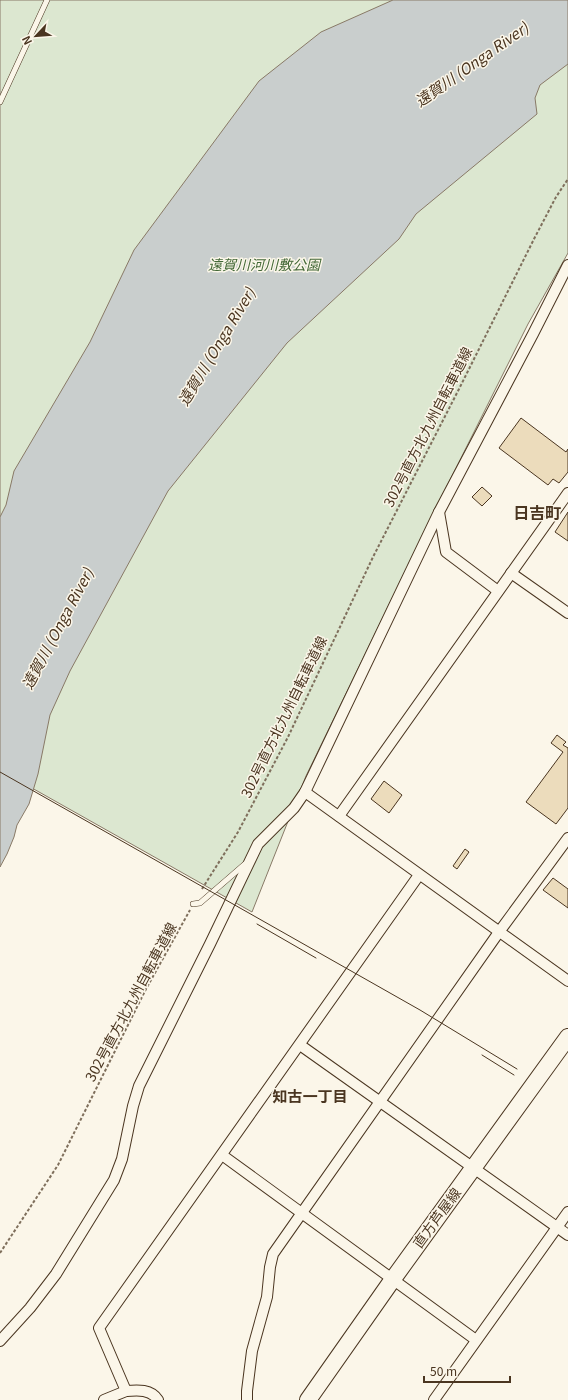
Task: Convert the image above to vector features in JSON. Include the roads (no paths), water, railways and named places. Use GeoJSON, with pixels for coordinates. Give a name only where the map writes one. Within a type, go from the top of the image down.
{"type":"FeatureCollection","features":[{"type":"Feature","properties":{"kind":"main road","name":"直方芦屋線"},"geometry":{"type":"LineString","coordinates":[[308,1400],[392,1280],[568,1037]]}},
{"type":"Feature","properties":{"kind":"street"},"geometry":{"type":"LineString","coordinates":[[0,1341],[30,1308],[56,1274],[114,1180],[122,1159],[132,1106],[139,1086],[258,844],[294,808],[305,792],[439,512],[568,265]]}},
{"type":"Feature","properties":{"kind":"street"},"geometry":{"type":"LineString","coordinates":[[339,816],[568,493]]}},
{"type":"Feature","properties":{"kind":"street"},"geometry":{"type":"LineString","coordinates":[[439,512],[446,552],[498,591]]}},
{"type":"Feature","properties":{"kind":"street"},"geometry":{"type":"LineString","coordinates":[[511,573],[568,614]]}},
{"type":"Feature","properties":{"kind":"street"},"geometry":{"type":"LineString","coordinates":[[305,792],[568,981]]}},
{"type":"Feature","properties":{"kind":"street"},"geometry":{"type":"LineString","coordinates":[[247,1400],[252,1352],[267,1297],[273,1254],[499,932],[568,838]]}},
{"type":"Feature","properties":{"kind":"street"},"geometry":{"type":"LineString","coordinates":[[126,1391],[99,1328],[300,1045],[419,874]]}},
{"type":"Feature","properties":{"kind":"street"},"geometry":{"type":"LineString","coordinates":[[300,1045],[568,1235]]}},
{"type":"Feature","properties":{"kind":"street"},"geometry":{"type":"LineString","coordinates":[[222,1155],[476,1340]]}},
{"type":"Feature","properties":{"kind":"street"},"geometry":{"type":"LineString","coordinates":[[434,1400],[568,1212]]}},
{"type":"Feature","properties":{"kind":"street"},"geometry":{"type":"LineString","coordinates":[[104,1400],[126,1391],[144,1391],[152,1393],[158,1400]]}},
{"type":"Feature","properties":{"kind":"lane"},"geometry":{"type":"LineString","coordinates":[[0,102],[47,0]]}},
{"type":"Feature","properties":{"kind":"lane"},"geometry":{"type":"LineString","coordinates":[[194,904],[200,903],[251,859]]}},
{"type":"Feature","properties":{"kind":"water","name":"遠賀川 (Onga River)"},"geometry":{"type":"Polygon","coordinates":[[[393,0],[568,0],[568,64],[540,85],[535,98],[537,114],[416,214],[399,239],[287,343],[168,491],[70,671],[50,715],[38,774],[29,804],[17,825],[14,837],[0,867],[0,517],[6,505],[14,471],[90,342],[134,250],[259,81],[321,32],[393,0]]]}},
{"type":"Feature","properties":{"kind":"tram line"},"geometry":{"type":"LineString","coordinates":[[0,772],[420,1010],[517,1069]]}},
{"type":"Feature","properties":{"kind":"tram line"},"geometry":{"type":"LineString","coordinates":[[257,924],[316,958]]}},
{"type":"Feature","properties":{"kind":"tram line"},"geometry":{"type":"LineString","coordinates":[[482,1055],[514,1075]]}},
{"type":"Feature","properties":{"kind":"district","name":"日吉町"},"geometry":{"type":"Point","coordinates":[537,513]}},
{"type":"Feature","properties":{"kind":"district","name":"知古一丁目"},"geometry":{"type":"Point","coordinates":[310,1097]}},
{"type":"Feature","properties":{"kind":"park label","name":"遠賀川河川敷公園"},"geometry":{"type":"Point","coordinates":[264,265]}}]}
